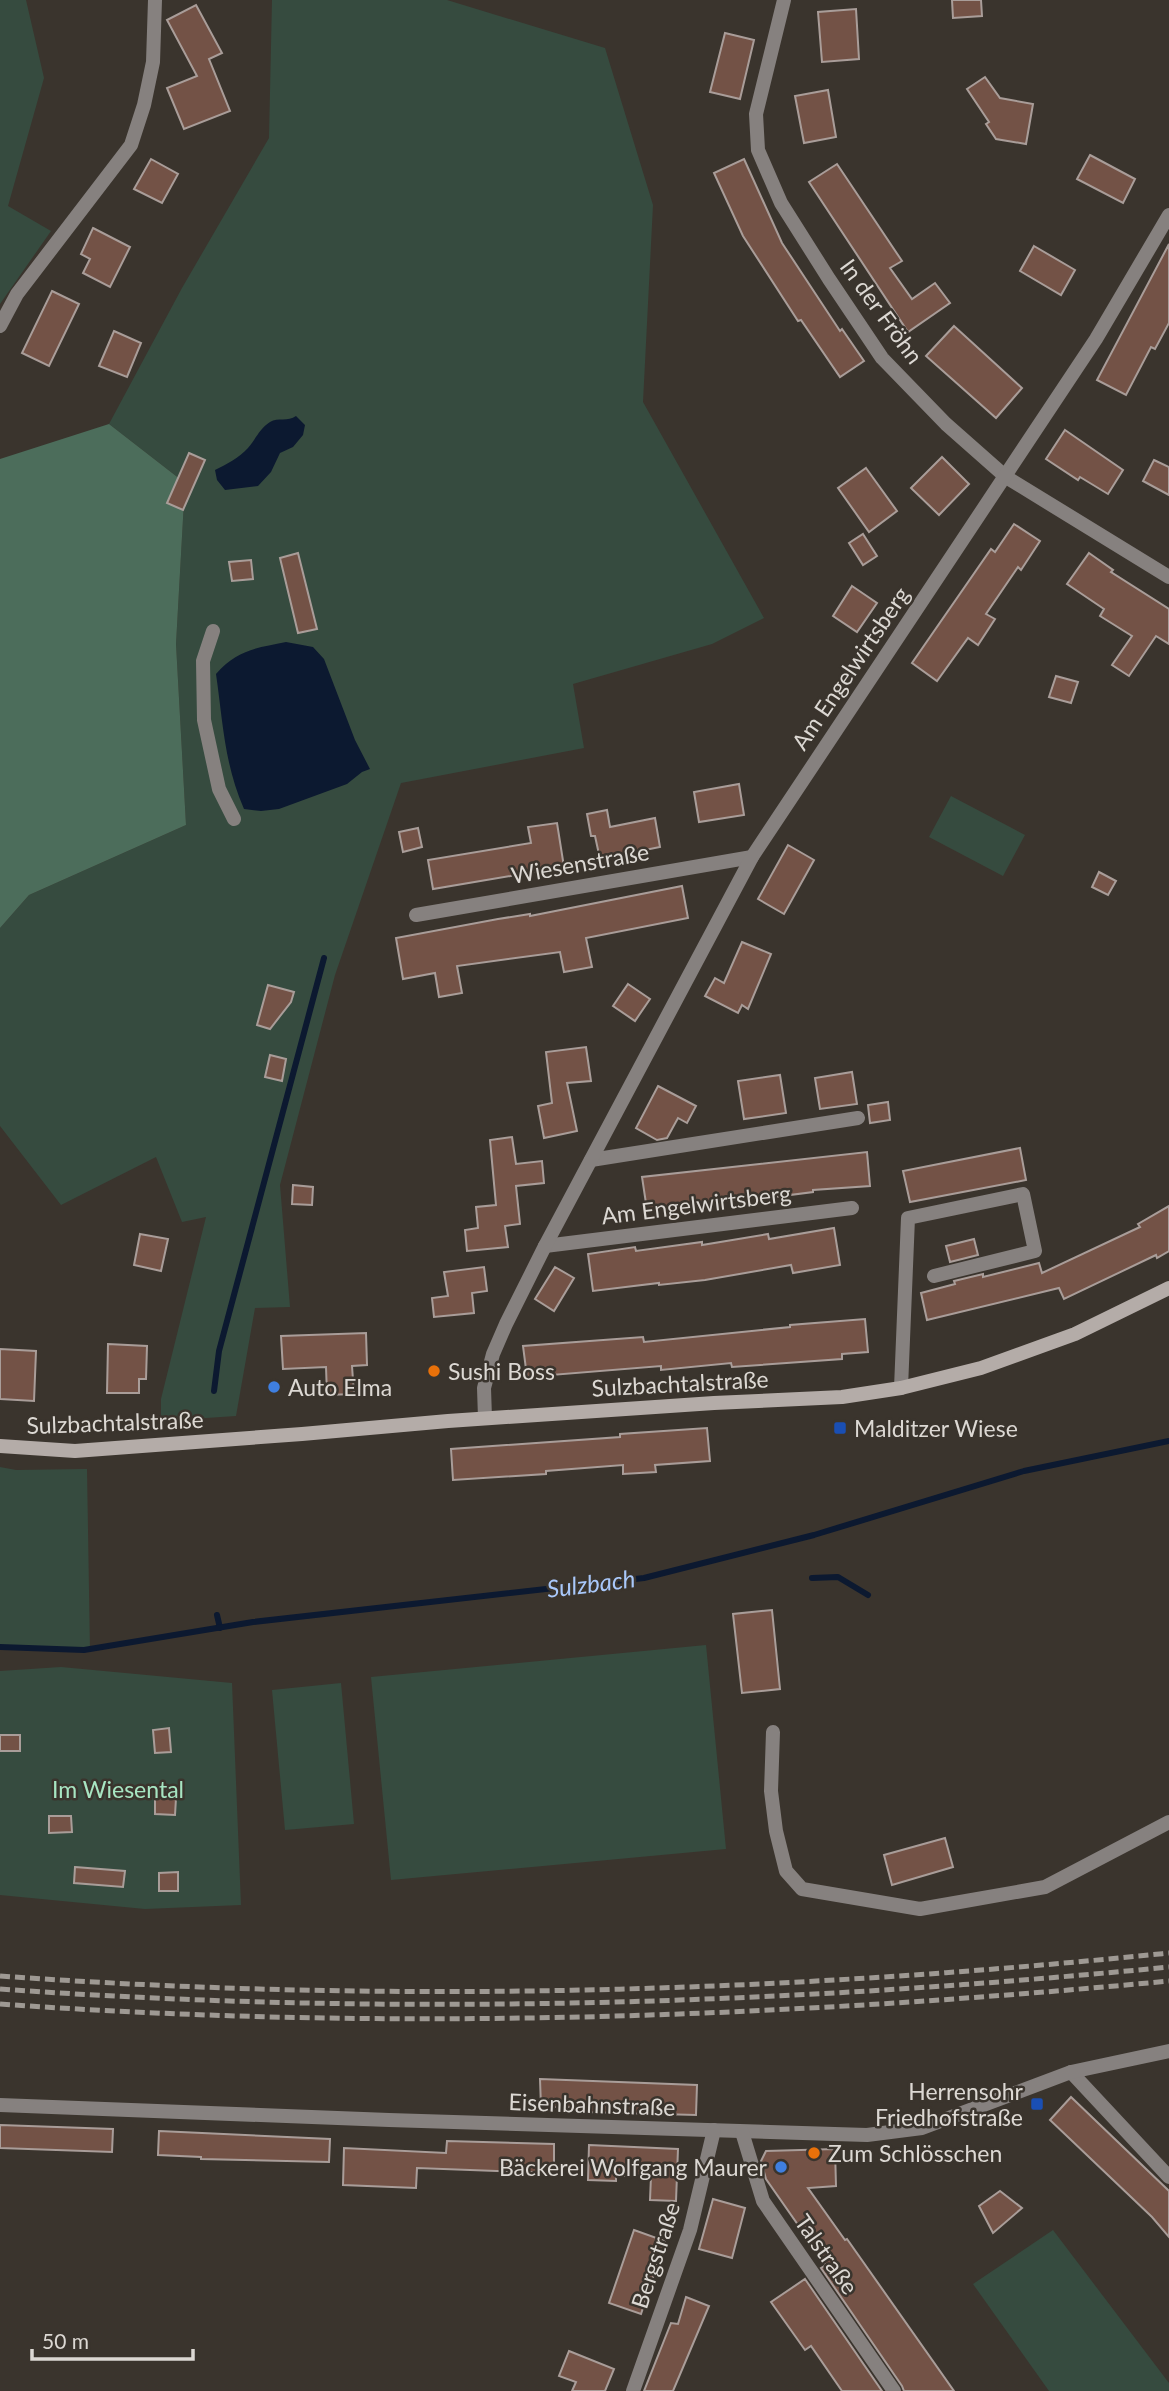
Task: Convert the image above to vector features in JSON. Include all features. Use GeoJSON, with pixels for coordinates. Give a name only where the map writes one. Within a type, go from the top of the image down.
{"type":"FeatureCollection","features":[{"type":"Feature","properties":{"kind":"main road","name":"Sulzbachtalstraße"},"geometry":{"type":"LineString","coordinates":[[0,1446],[88,1450],[485,1418],[842,1397],[901,1388],[981,1368],[1115,1316],[1169,1288]]}},
{"type":"Feature","properties":{"kind":"street"},"geometry":{"type":"LineString","coordinates":[[0,326],[16,294],[131,145],[144,105],[153,62],[155,0]]}},
{"type":"Feature","properties":{"kind":"street","name":"In der Fröhn"},"geometry":{"type":"LineString","coordinates":[[784,0],[756,114],[758,150],[781,203],[882,358],[946,424],[1006,477],[1169,577]]}},
{"type":"Feature","properties":{"kind":"street","name":"Am Engelwirtsberg"},"geometry":{"type":"LineString","coordinates":[[485,1418],[484,1388],[493,1353],[545,1246],[752,857],[1097,339],[1169,215]]}},
{"type":"Feature","properties":{"kind":"street"},"geometry":{"type":"LineString","coordinates":[[213,631],[203,661],[204,720],[219,789],[234,819]]}},
{"type":"Feature","properties":{"kind":"street","name":"Wiesenstraße"},"geometry":{"type":"LineString","coordinates":[[416,915],[752,857]]}},
{"type":"Feature","properties":{"kind":"street"},"geometry":{"type":"LineString","coordinates":[[591,1160],[858,1118]]}},
{"type":"Feature","properties":{"kind":"street"},"geometry":{"type":"LineString","coordinates":[[901,1388],[908,1218],[1023,1194],[1035,1251],[934,1276]]}},
{"type":"Feature","properties":{"kind":"street","name":"Am Engelwirtsberg"},"geometry":{"type":"LineString","coordinates":[[545,1246],[852,1208]]}},
{"type":"Feature","properties":{"kind":"street"},"geometry":{"type":"LineString","coordinates":[[773,1732],[771,1791],[776,1831],[786,1871],[802,1889],[920,1909],[1045,1887],[1169,1822]]}},
{"type":"Feature","properties":{"kind":"street","name":"Eisenbahnstraße"},"geometry":{"type":"LineString","coordinates":[[0,2105],[867,2135],[922,2129],[1071,2072],[1169,2051]]}},
{"type":"Feature","properties":{"kind":"street"},"geometry":{"type":"LineString","coordinates":[[1071,2072],[1169,2177]]}},
{"type":"Feature","properties":{"kind":"street","name":"Bergstraße"},"geometry":{"type":"LineString","coordinates":[[633,2391],[690,2230],[714,2130]]}},
{"type":"Feature","properties":{"kind":"street","name":"Talstraße"},"geometry":{"type":"LineString","coordinates":[[742,2132],[763,2201],[894,2391]]}},
{"type":"Feature","properties":{"kind":"green space"},"geometry":{"type":"Polygon","coordinates":[[[0,0],[26,0],[44,78],[8,206],[51,231],[0,304],[0,0]]]}},
{"type":"Feature","properties":{"kind":"green space"},"geometry":{"type":"Polygon","coordinates":[[[272,0],[447,0],[605,48],[653,205],[643,402],[764,618],[712,644],[573,684],[584,748],[401,783],[335,975],[280,1185],[290,1307],[255,1308],[236,1416],[161,1421],[161,1399],[206,1217],[182,1222],[156,1157],[61,1205],[0,1126],[0,928],[29,895],[186,825],[176,644],[185,483],[109,424],[182,288],[269,138],[272,0]]]}},
{"type":"Feature","properties":{"kind":"green space"},"geometry":{"type":"Polygon","coordinates":[[[109,424],[185,483],[176,644],[186,825],[29,895],[0,928],[0,459],[109,424]]]}},
{"type":"Feature","properties":{"kind":"green space"},"geometry":{"type":"Polygon","coordinates":[[[951,796],[1025,835],[1003,876],[929,837],[951,796]]]}},
{"type":"Feature","properties":{"kind":"green space"},"geometry":{"type":"Polygon","coordinates":[[[0,1467],[16,1470],[87,1469],[90,1651],[0,1646],[0,1467]]]}},
{"type":"Feature","properties":{"kind":"green space"},"geometry":{"type":"Polygon","coordinates":[[[706,1645],[726,1849],[391,1880],[371,1677],[706,1645]]]}},
{"type":"Feature","properties":{"kind":"green space","name":"Im Wiesental"},"geometry":{"type":"Polygon","coordinates":[[[61,1667],[232,1683],[241,1905],[145,1909],[0,1895],[0,1671],[61,1667]]]}},
{"type":"Feature","properties":{"kind":"green space"},"geometry":{"type":"Polygon","coordinates":[[[341,1683],[354,1824],[285,1830],[272,1690],[341,1683]]]}},
{"type":"Feature","properties":{"kind":"green space"},"geometry":{"type":"Polygon","coordinates":[[[1053,2230],[1169,2383],[1169,2391],[1049,2391],[973,2284],[1053,2230]]]}},
{"type":"Feature","properties":{"kind":"water"},"geometry":{"type":"Polygon","coordinates":[[[296,416],[305,425],[303,435],[293,447],[280,453],[271,472],[258,486],[225,490],[217,480],[215,470],[244,452],[270,422],[296,416]]]}},
{"type":"Feature","properties":{"kind":"water"},"geometry":{"type":"Polygon","coordinates":[[[286,642],[313,647],[324,659],[355,740],[370,769],[347,784],[279,809],[244,809],[228,759],[216,674],[239,655],[256,648],[286,642]]]}},
{"type":"Feature","properties":{"kind":"building"},"geometry":{"type":"Polygon","coordinates":[[[952,0],[981,0],[982,16],[953,18],[952,0]]]}},
{"type":"Feature","properties":{"kind":"building"},"geometry":{"type":"Polygon","coordinates":[[[196,5],[222,53],[209,59],[230,111],[184,129],[167,88],[197,76],[167,20],[196,5]]]}},
{"type":"Feature","properties":{"kind":"building"},"geometry":{"type":"Polygon","coordinates":[[[856,9],[859,59],[822,62],[818,12],[856,9]]]}},
{"type":"Feature","properties":{"kind":"building"},"geometry":{"type":"Polygon","coordinates":[[[725,33],[754,40],[740,99],[710,92],[725,33]]]}},
{"type":"Feature","properties":{"kind":"building"},"geometry":{"type":"Polygon","coordinates":[[[985,77],[1000,98],[1033,104],[1026,144],[996,139],[986,124],[989,122],[967,89],[985,77]]]}},
{"type":"Feature","properties":{"kind":"building"},"geometry":{"type":"Polygon","coordinates":[[[828,90],[836,137],[804,143],[795,96],[828,90]]]}},
{"type":"Feature","properties":{"kind":"building"},"geometry":{"type":"Polygon","coordinates":[[[1090,155],[1135,179],[1123,203],[1077,179],[1090,155]]]}},
{"type":"Feature","properties":{"kind":"building"},"geometry":{"type":"Polygon","coordinates":[[[151,159],[178,174],[162,203],[134,189],[151,159]]]}},
{"type":"Feature","properties":{"kind":"building"},"geometry":{"type":"Polygon","coordinates":[[[744,159],[782,243],[840,331],[842,329],[864,361],[840,377],[801,320],[798,321],[743,236],[714,173],[744,159]]]}},
{"type":"Feature","properties":{"kind":"building"},"geometry":{"type":"Polygon","coordinates":[[[837,164],[902,261],[890,268],[912,299],[935,283],[950,303],[908,332],[809,182],[837,164]]]}},
{"type":"Feature","properties":{"kind":"building"},"geometry":{"type":"Polygon","coordinates":[[[93,228],[130,247],[110,287],[83,273],[90,259],[81,254],[93,228]]]}},
{"type":"Feature","properties":{"kind":"building"},"geometry":{"type":"Polygon","coordinates":[[[1169,244],[1169,323],[1155,349],[1151,347],[1126,395],[1097,380],[1169,244]]]}},
{"type":"Feature","properties":{"kind":"building"},"geometry":{"type":"Polygon","coordinates":[[[1034,246],[1075,270],[1061,295],[1020,271],[1034,246]]]}},
{"type":"Feature","properties":{"kind":"building"},"geometry":{"type":"Polygon","coordinates":[[[52,291],[79,304],[49,366],[22,353],[52,291]]]}},
{"type":"Feature","properties":{"kind":"building"},"geometry":{"type":"Polygon","coordinates":[[[954,326],[1022,388],[996,418],[926,356],[954,326]]]}},
{"type":"Feature","properties":{"kind":"building"},"geometry":{"type":"Polygon","coordinates":[[[114,331],[141,343],[127,377],[99,366],[114,331]]]}},
{"type":"Feature","properties":{"kind":"building"},"geometry":{"type":"Polygon","coordinates":[[[1065,430],[1123,470],[1108,494],[1080,477],[1078,480],[1046,459],[1065,430]]]}},
{"type":"Feature","properties":{"kind":"building"},"geometry":{"type":"Polygon","coordinates":[[[189,453],[205,460],[183,510],[167,503],[189,453]]]}},
{"type":"Feature","properties":{"kind":"building"},"geometry":{"type":"Polygon","coordinates":[[[942,457],[969,484],[939,515],[911,488],[942,457]]]}},
{"type":"Feature","properties":{"kind":"building"},"geometry":{"type":"Polygon","coordinates":[[[1154,460],[1169,467],[1169,495],[1143,481],[1154,460]]]}},
{"type":"Feature","properties":{"kind":"building"},"geometry":{"type":"Polygon","coordinates":[[[866,468],[897,511],[869,532],[838,488],[866,468]]]}},
{"type":"Feature","properties":{"kind":"building"},"geometry":{"type":"Polygon","coordinates":[[[1014,524],[1040,541],[1021,570],[1018,567],[986,614],[995,619],[978,645],[968,638],[937,681],[912,663],[991,549],[995,552],[1014,524]]]}},
{"type":"Feature","properties":{"kind":"building"},"geometry":{"type":"Polygon","coordinates":[[[863,534],[877,556],[863,565],[849,543],[863,534]]]}},
{"type":"Feature","properties":{"kind":"building"},"geometry":{"type":"Polygon","coordinates":[[[298,553],[317,629],[298,633],[280,558],[298,553]]]}},
{"type":"Feature","properties":{"kind":"building"},"geometry":{"type":"Polygon","coordinates":[[[1089,553],[1113,570],[1111,572],[1169,609],[1169,644],[1156,636],[1129,676],[1112,665],[1132,636],[1100,616],[1104,609],[1067,584],[1089,553]]]}},
{"type":"Feature","properties":{"kind":"building"},"geometry":{"type":"Polygon","coordinates":[[[251,560],[253,579],[232,581],[229,562],[251,560]]]}},
{"type":"Feature","properties":{"kind":"building"},"geometry":{"type":"Polygon","coordinates":[[[852,586],[877,603],[857,632],[833,616],[852,586]]]}},
{"type":"Feature","properties":{"kind":"building"},"geometry":{"type":"Polygon","coordinates":[[[1056,676],[1078,682],[1071,703],[1049,697],[1056,676]]]}},
{"type":"Feature","properties":{"kind":"building"},"geometry":{"type":"Polygon","coordinates":[[[739,784],[744,815],[699,822],[694,792],[739,784]]]}},
{"type":"Feature","properties":{"kind":"building"},"geometry":{"type":"Polygon","coordinates":[[[607,810],[610,827],[655,818],[660,847],[600,859],[595,836],[591,836],[587,814],[607,810]]]}},
{"type":"Feature","properties":{"kind":"building"},"geometry":{"type":"Polygon","coordinates":[[[557,823],[564,867],[433,889],[428,860],[531,843],[528,827],[557,823]]]}},
{"type":"Feature","properties":{"kind":"building"},"geometry":{"type":"Polygon","coordinates":[[[418,828],[422,847],[403,852],[399,832],[418,828]]]}},
{"type":"Feature","properties":{"kind":"building"},"geometry":{"type":"Polygon","coordinates":[[[788,845],[814,860],[784,914],[758,899],[788,845]]]}},
{"type":"Feature","properties":{"kind":"building"},"geometry":{"type":"Polygon","coordinates":[[[1099,872],[1116,881],[1108,895],[1092,887],[1099,872]]]}},
{"type":"Feature","properties":{"kind":"building"},"geometry":{"type":"Polygon","coordinates":[[[682,886],[688,918],[586,938],[592,967],[564,972],[560,952],[457,966],[462,993],[439,997],[435,973],[403,979],[396,938],[498,919],[530,916],[682,886]]]}},
{"type":"Feature","properties":{"kind":"building"},"geometry":{"type":"Polygon","coordinates":[[[742,942],[771,954],[748,1009],[742,1005],[738,1013],[705,996],[715,978],[724,983],[742,942]]]}},
{"type":"Feature","properties":{"kind":"building"},"geometry":{"type":"Polygon","coordinates":[[[628,984],[650,999],[635,1021],[613,1006],[628,984]]]}},
{"type":"Feature","properties":{"kind":"building"},"geometry":{"type":"Polygon","coordinates":[[[268,985],[294,992],[291,1002],[270,1029],[257,1025],[268,985]]]}},
{"type":"Feature","properties":{"kind":"building"},"geometry":{"type":"Polygon","coordinates":[[[586,1047],[591,1081],[567,1083],[577,1131],[544,1138],[538,1106],[552,1103],[546,1052],[586,1047]]]}},
{"type":"Feature","properties":{"kind":"building"},"geometry":{"type":"Polygon","coordinates":[[[270,1055],[286,1059],[282,1081],[265,1077],[270,1055]]]}},
{"type":"Feature","properties":{"kind":"building"},"geometry":{"type":"Polygon","coordinates":[[[852,1072],[857,1104],[820,1109],[815,1078],[852,1072]]]}},
{"type":"Feature","properties":{"kind":"building"},"geometry":{"type":"Polygon","coordinates":[[[780,1075],[786,1113],[744,1119],[738,1081],[780,1075]]]}},
{"type":"Feature","properties":{"kind":"building"},"geometry":{"type":"Polygon","coordinates":[[[658,1086],[696,1106],[687,1123],[678,1118],[667,1138],[657,1140],[636,1128],[658,1086]]]}},
{"type":"Feature","properties":{"kind":"building"},"geometry":{"type":"Polygon","coordinates":[[[888,1102],[890,1120],[870,1123],[868,1105],[888,1102]]]}},
{"type":"Feature","properties":{"kind":"building"},"geometry":{"type":"Polygon","coordinates":[[[512,1137],[516,1164],[542,1161],[544,1183],[516,1186],[520,1224],[505,1226],[508,1247],[467,1251],[465,1230],[478,1228],[476,1207],[496,1205],[490,1140],[512,1137]]]}},
{"type":"Feature","properties":{"kind":"building"},"geometry":{"type":"Polygon","coordinates":[[[1020,1148],[1026,1180],[910,1202],[903,1171],[1020,1148]]]}},
{"type":"Feature","properties":{"kind":"building"},"geometry":{"type":"Polygon","coordinates":[[[867,1152],[870,1186],[813,1190],[774,1197],[774,1194],[718,1200],[647,1210],[642,1177],[867,1152]]]}},
{"type":"Feature","properties":{"kind":"building"},"geometry":{"type":"Polygon","coordinates":[[[293,1185],[313,1187],[312,1205],[292,1204],[293,1185]]]}},
{"type":"Feature","properties":{"kind":"building"},"geometry":{"type":"Polygon","coordinates":[[[1169,1206],[1169,1251],[1157,1258],[1156,1255],[1064,1299],[1059,1288],[927,1320],[921,1293],[955,1284],[954,1281],[1039,1263],[1042,1273],[1140,1227],[1138,1224],[1169,1206]]]}},
{"type":"Feature","properties":{"kind":"building"},"geometry":{"type":"Polygon","coordinates":[[[834,1228],[840,1265],[793,1273],[791,1265],[705,1280],[593,1291],[588,1254],[635,1247],[636,1251],[702,1242],[702,1245],[768,1234],[769,1239],[834,1228]]]}},
{"type":"Feature","properties":{"kind":"building"},"geometry":{"type":"Polygon","coordinates":[[[140,1234],[168,1239],[161,1271],[134,1265],[140,1234]]]}},
{"type":"Feature","properties":{"kind":"building"},"geometry":{"type":"Polygon","coordinates":[[[974,1239],[978,1255],[950,1262],[946,1246],[974,1239]]]}},
{"type":"Feature","properties":{"kind":"building"},"geometry":{"type":"Polygon","coordinates":[[[484,1267],[487,1291],[472,1293],[474,1313],[434,1317],[432,1298],[448,1296],[444,1272],[484,1267]]]}},
{"type":"Feature","properties":{"kind":"building"},"geometry":{"type":"Polygon","coordinates":[[[555,1267],[574,1278],[554,1311],[535,1299],[555,1267]]]}},
{"type":"Feature","properties":{"kind":"building"},"geometry":{"type":"Polygon","coordinates":[[[865,1319],[868,1352],[842,1354],[842,1359],[732,1367],[731,1363],[661,1370],[661,1366],[527,1377],[523,1346],[643,1337],[644,1342],[865,1319]]]}},
{"type":"Feature","properties":{"kind":"building"},"geometry":{"type":"Polygon","coordinates":[[[366,1333],[367,1365],[352,1366],[354,1394],[327,1395],[326,1367],[283,1369],[281,1336],[366,1333]]]}},
{"type":"Feature","properties":{"kind":"building"},"geometry":{"type":"Polygon","coordinates":[[[108,1344],[147,1346],[146,1379],[139,1379],[139,1393],[107,1393],[108,1344]]]}},
{"type":"Feature","properties":{"kind":"building"},"geometry":{"type":"Polygon","coordinates":[[[0,1349],[36,1351],[34,1401],[0,1399],[0,1349]]]}},
{"type":"Feature","properties":{"kind":"building"},"geometry":{"type":"Polygon","coordinates":[[[707,1428],[710,1461],[655,1465],[656,1472],[623,1474],[623,1465],[546,1471],[546,1474],[453,1480],[451,1449],[707,1428]]]}},
{"type":"Feature","properties":{"kind":"building"},"geometry":{"type":"Polygon","coordinates":[[[772,1610],[780,1689],[742,1693],[733,1614],[772,1610]]]}},
{"type":"Feature","properties":{"kind":"building"},"geometry":{"type":"Polygon","coordinates":[[[169,1728],[171,1752],[155,1753],[153,1730],[169,1728]]]}},
{"type":"Feature","properties":{"kind":"building"},"geometry":{"type":"Polygon","coordinates":[[[0,1735],[20,1735],[20,1751],[0,1751],[0,1735]]]}},
{"type":"Feature","properties":{"kind":"building"},"geometry":{"type":"Polygon","coordinates":[[[155,1798],[176,1798],[175,1815],[155,1814],[155,1798]]]}},
{"type":"Feature","properties":{"kind":"building"},"geometry":{"type":"Polygon","coordinates":[[[49,1816],[71,1816],[72,1832],[49,1833],[49,1816]]]}},
{"type":"Feature","properties":{"kind":"building"},"geometry":{"type":"Polygon","coordinates":[[[945,1838],[953,1867],[892,1885],[884,1855],[945,1838]]]}},
{"type":"Feature","properties":{"kind":"building"},"geometry":{"type":"Polygon","coordinates":[[[75,1867],[125,1871],[123,1887],[74,1883],[75,1867]]]}},
{"type":"Feature","properties":{"kind":"building"},"geometry":{"type":"Polygon","coordinates":[[[178,1872],[178,1891],[159,1891],[159,1873],[178,1872]]]}},
{"type":"Feature","properties":{"kind":"building"},"geometry":{"type":"Polygon","coordinates":[[[540,2079],[697,2085],[696,2115],[585,2112],[585,2107],[541,2107],[540,2079]]]}},
{"type":"Feature","properties":{"kind":"building"},"geometry":{"type":"Polygon","coordinates":[[[1071,2097],[1169,2191],[1169,2237],[1152,2217],[1050,2120],[1071,2097]]]}},
{"type":"Feature","properties":{"kind":"building"},"geometry":{"type":"Polygon","coordinates":[[[0,2125],[113,2129],[112,2152],[0,2148],[0,2125]]]}},
{"type":"Feature","properties":{"kind":"building"},"geometry":{"type":"Polygon","coordinates":[[[159,2131],[330,2139],[329,2162],[201,2159],[158,2155],[159,2131]]]}},
{"type":"Feature","properties":{"kind":"building"},"geometry":{"type":"Polygon","coordinates":[[[447,2141],[554,2144],[554,2173],[417,2168],[416,2188],[343,2185],[344,2148],[446,2153],[447,2141]]]}},
{"type":"Feature","properties":{"kind":"building"},"geometry":{"type":"Polygon","coordinates":[[[589,2145],[678,2149],[676,2201],[650,2200],[651,2176],[616,2176],[616,2181],[588,2180],[589,2145]]]}},
{"type":"Feature","properties":{"kind":"building"},"geometry":{"type":"Polygon","coordinates":[[[835,2149],[836,2186],[808,2188],[954,2391],[904,2391],[821,2268],[826,2265],[766,2179],[761,2161],[766,2151],[835,2149]]]}},
{"type":"Feature","properties":{"kind":"building"},"geometry":{"type":"Polygon","coordinates":[[[1000,2191],[1022,2208],[993,2233],[979,2206],[1000,2191]]]}},
{"type":"Feature","properties":{"kind":"building"},"geometry":{"type":"Polygon","coordinates":[[[713,2199],[745,2208],[732,2258],[699,2249],[713,2199]]]}},
{"type":"Feature","properties":{"kind":"building"},"geometry":{"type":"Polygon","coordinates":[[[634,2230],[665,2241],[641,2314],[609,2303],[634,2230]]]}},
{"type":"Feature","properties":{"kind":"building"},"geometry":{"type":"Polygon","coordinates":[[[805,2279],[882,2391],[842,2391],[811,2346],[805,2350],[771,2302],[805,2279]]]}},
{"type":"Feature","properties":{"kind":"building"},"geometry":{"type":"Polygon","coordinates":[[[686,2297],[709,2306],[673,2391],[644,2391],[671,2323],[678,2324],[686,2297]]]}},
{"type":"Feature","properties":{"kind":"building"},"geometry":{"type":"Polygon","coordinates":[[[569,2351],[614,2369],[605,2391],[572,2391],[576,2382],[559,2376],[569,2351]]]}},
{"type":"Feature","properties":{"kind":"waterway"},"geometry":{"type":"LineString","coordinates":[[214,1391],[219,1351],[324,958]]}},
{"type":"Feature","properties":{"kind":"waterway","name":"Sulzbach"},"geometry":{"type":"LineString","coordinates":[[0,1647],[84,1650],[253,1622],[644,1578],[814,1535],[1024,1471],[1169,1441]]}},
{"type":"Feature","properties":{"kind":"waterway"},"geometry":{"type":"LineString","coordinates":[[812,1578],[838,1577],[868,1595]]}},
{"type":"Feature","properties":{"kind":"waterway"},"geometry":{"type":"LineString","coordinates":[[217,1615],[220,1628]]}},
{"type":"Feature","properties":{"kind":"railway"},"geometry":{"type":"LineString","coordinates":[[0,1976],[292,1990],[585,1990],[877,1977],[1169,1953]]}},
{"type":"Feature","properties":{"kind":"railway"},"geometry":{"type":"LineString","coordinates":[[0,1989],[292,2003],[585,2003],[877,1990],[1169,1967]]}},
{"type":"Feature","properties":{"kind":"railway"},"geometry":{"type":"LineString","coordinates":[[0,2004],[147,2013],[293,2017],[585,2017],[877,2004],[1169,1981]]}},
{"type":"Feature","properties":{"kind":"place","name":"Sushi Boss"},"geometry":{"type":"Point","coordinates":[434,1371]}},
{"type":"Feature","properties":{"kind":"place","name":"Auto Elma"},"geometry":{"type":"Point","coordinates":[274,1387]}},
{"type":"Feature","properties":{"kind":"place","name":"Malditzer Wiese"},"geometry":{"type":"Point","coordinates":[840,1428]}},
{"type":"Feature","properties":{"kind":"place","name":"Herrensohr Friedhofstraße"},"geometry":{"type":"Point","coordinates":[1037,2104]}},
{"type":"Feature","properties":{"kind":"place","name":"Zum Schlösschen"},"geometry":{"type":"Point","coordinates":[814,2153]}},
{"type":"Feature","properties":{"kind":"place","name":"Bäckerei Wolfgang Maurer"},"geometry":{"type":"Point","coordinates":[781,2167]}}]}
